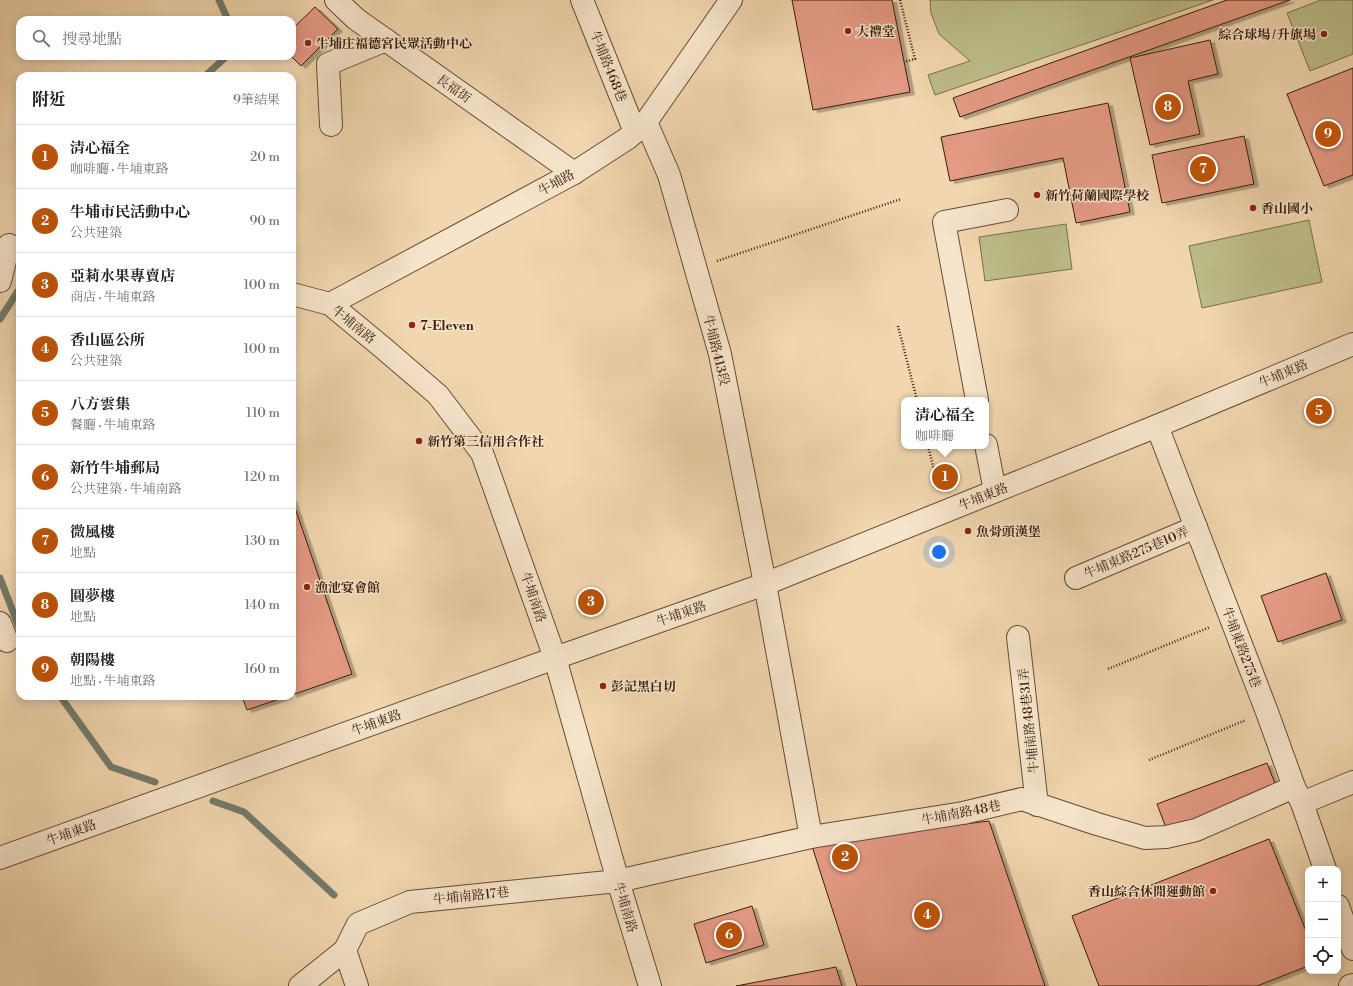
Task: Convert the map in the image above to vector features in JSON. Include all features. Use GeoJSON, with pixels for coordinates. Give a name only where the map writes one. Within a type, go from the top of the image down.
{"type":"FeatureCollection","features":[{"type":"Feature","properties":{"kind":"street","name":"長福街"},"geometry":{"type":"LineString","coordinates":[[336,0],[356,19],[574,173]]}},
{"type":"Feature","properties":{"kind":"street","name":"牛埔路468巷"},"geometry":{"type":"LineString","coordinates":[[582,0],[641,127]]}},
{"type":"Feature","properties":{"kind":"street","name":"牛埔路"},"geometry":{"type":"LineString","coordinates":[[330,304],[574,173],[628,138],[641,127],[731,0]]}},
{"type":"Feature","properties":{"kind":"street"},"geometry":{"type":"LineString","coordinates":[[331,125],[328,64],[386,40]]}},
{"type":"Feature","properties":{"kind":"street","name":"牛埔路413段"},"geometry":{"type":"LineString","coordinates":[[641,127],[669,175],[720,354],[765,584],[811,837]]}},
{"type":"Feature","properties":{"kind":"street"},"geometry":{"type":"LineString","coordinates":[[977,397],[944,222],[1007,210]]}},
{"type":"Feature","properties":{"kind":"street"},"geometry":{"type":"LineString","coordinates":[[0,281],[10,246]]}},
{"type":"Feature","properties":{"kind":"street","name":"牛埔南路"},"geometry":{"type":"LineString","coordinates":[[296,295],[330,304],[438,395],[482,453],[555,658],[618,881],[650,986]]}},
{"type":"Feature","properties":{"kind":"street","name":"牛埔東路"},"geometry":{"type":"LineString","coordinates":[[0,858],[765,584],[1157,426],[1353,344]]}},
{"type":"Feature","properties":{"kind":"street","name":"牛埔東路275巷"},"geometry":{"type":"LineString","coordinates":[[1157,426],[1324,866]]}},
{"type":"Feature","properties":{"kind":"street"},"geometry":{"type":"LineString","coordinates":[[987,449],[995,491]]}},
{"type":"Feature","properties":{"kind":"street","name":"牛埔東路275巷10弄"},"geometry":{"type":"LineString","coordinates":[[1076,578],[1196,527]]}},
{"type":"Feature","properties":{"kind":"street","name":"牛埔南路48巷31弄"},"geometry":{"type":"LineString","coordinates":[[1018,637],[1037,806]]}},
{"type":"Feature","properties":{"kind":"street","name":"牛埔南路48巷"},"geometry":{"type":"LineString","coordinates":[[618,881],[811,837],[963,813],[1022,799],[1037,806],[1145,838],[1166,837],[1196,830],[1298,795],[1353,782]]}},
{"type":"Feature","properties":{"kind":"street","name":"牛埔南路17巷"},"geometry":{"type":"LineString","coordinates":[[344,950],[358,924],[410,902],[618,881]]}},
{"type":"Feature","properties":{"kind":"street"},"geometry":{"type":"LineString","coordinates":[[1341,915],[1353,949]]}},
{"type":"Feature","properties":{"kind":"street"},"geometry":{"type":"LineString","coordinates":[[300,986],[344,950],[357,986]]}},
{"type":"Feature","properties":{"kind":"path"},"geometry":{"type":"LineString","coordinates":[[900,0],[915,59],[904,62]]}},
{"type":"Feature","properties":{"kind":"path"},"geometry":{"type":"LineString","coordinates":[[696,268],[901,199]]}},
{"type":"Feature","properties":{"kind":"path"},"geometry":{"type":"LineString","coordinates":[[898,326],[916,397]]}},
{"type":"Feature","properties":{"kind":"path"},"geometry":{"type":"LineString","coordinates":[[929,449],[945,512]]}},
{"type":"Feature","properties":{"kind":"path"},"geometry":{"type":"LineString","coordinates":[[1108,669],[1231,618]]}},
{"type":"Feature","properties":{"kind":"path"},"geometry":{"type":"LineString","coordinates":[[1149,760],[1266,712]]}},
{"type":"Feature","properties":{"kind":"green space"},"geometry":{"type":"Polygon","coordinates":[[[930,0],[1213,0],[935,95],[928,75],[970,61],[939,34],[931,13],[930,0]]]}},
{"type":"Feature","properties":{"kind":"green space","name":"綜合球場 / 升旗場"},"geometry":{"type":"Polygon","coordinates":[[[1321,0],[1353,0],[1353,54],[1310,71],[1287,13],[1321,0]]]}},
{"type":"Feature","properties":{"kind":"green space"},"geometry":{"type":"Polygon","coordinates":[[[1309,220],[1322,282],[1202,308],[1189,246],[1309,220]]]}},
{"type":"Feature","properties":{"kind":"green space"},"geometry":{"type":"Polygon","coordinates":[[[1066,224],[1072,269],[985,281],[979,237],[1066,224]]]}},
{"type":"Feature","properties":{"kind":"building","name":"大禮堂"},"geometry":{"type":"Polygon","coordinates":[[[792,0],[892,0],[910,92],[813,110],[792,0]]]}},
{"type":"Feature","properties":{"kind":"building"},"geometry":{"type":"Polygon","coordinates":[[[1227,0],[1290,0],[960,117],[953,98],[1227,0]]]}},
{"type":"Feature","properties":{"kind":"building","name":"牛埔庄福德宮民眾活動中心"},"geometry":{"type":"Polygon","coordinates":[[[315,7],[338,29],[301,66],[295,60],[296,25],[315,7]]]}},
{"type":"Feature","properties":{"kind":"building"},"geometry":{"type":"Polygon","coordinates":[[[1210,40],[1218,74],[1188,81],[1200,134],[1150,145],[1130,58],[1210,40]]]}},
{"type":"Feature","properties":{"kind":"building"},"geometry":{"type":"Polygon","coordinates":[[[1353,68],[1353,175],[1324,186],[1287,94],[1353,68]]]}},
{"type":"Feature","properties":{"kind":"building"},"geometry":{"type":"Polygon","coordinates":[[[1108,103],[1130,212],[1076,223],[1063,158],[950,181],[941,137],[1108,103]]]}},
{"type":"Feature","properties":{"kind":"building"},"geometry":{"type":"Polygon","coordinates":[[[1244,136],[1254,184],[1162,203],[1152,155],[1244,136]]]}},
{"type":"Feature","properties":{"kind":"building","name":"漁池宴會館"},"geometry":{"type":"Polygon","coordinates":[[[296,511],[352,674],[296,694],[296,511]]]}},
{"type":"Feature","properties":{"kind":"building"},"geometry":{"type":"Polygon","coordinates":[[[1326,573],[1342,620],[1278,642],[1261,596],[1326,573]]]}},
{"type":"Feature","properties":{"kind":"building"},"geometry":{"type":"Polygon","coordinates":[[[243,700],[276,700],[247,710],[243,700]]]}},
{"type":"Feature","properties":{"kind":"building"},"geometry":{"type":"Polygon","coordinates":[[[1267,763],[1278,791],[1168,833],[1157,804],[1267,763]]]}},
{"type":"Feature","properties":{"kind":"building"},"geometry":{"type":"Polygon","coordinates":[[[989,821],[1045,986],[857,986],[811,843],[989,821]]]}},
{"type":"Feature","properties":{"kind":"building","name":"香山綜合休閒運動館"},"geometry":{"type":"Polygon","coordinates":[[[1269,839],[1305,929],[1305,967],[1257,986],[1099,986],[1072,916],[1269,839]]]}},
{"type":"Feature","properties":{"kind":"building"},"geometry":{"type":"Polygon","coordinates":[[[752,906],[764,945],[706,963],[694,924],[752,906]]]}},
{"type":"Feature","properties":{"kind":"building"},"geometry":{"type":"Polygon","coordinates":[[[836,967],[842,986],[736,986],[836,967]]]}},
{"type":"Feature","properties":{"kind":"waterway"},"geometry":{"type":"LineString","coordinates":[[219,0],[226,16]]}},
{"type":"Feature","properties":{"kind":"waterway"},"geometry":{"type":"LineString","coordinates":[[209,72],[223,60]]}},
{"type":"Feature","properties":{"kind":"waterway"},"geometry":{"type":"LineString","coordinates":[[0,319],[16,294]]}},
{"type":"Feature","properties":{"kind":"waterway"},"geometry":{"type":"LineString","coordinates":[[0,578],[16,620]]}},
{"type":"Feature","properties":{"kind":"waterway"},"geometry":{"type":"LineString","coordinates":[[63,700],[111,767],[155,782]]}},
{"type":"Feature","properties":{"kind":"waterway"},"geometry":{"type":"LineString","coordinates":[[213,801],[244,812],[334,895]]}},
{"type":"Feature","properties":{"kind":"place","name":"大禮堂"},"geometry":{"type":"Point","coordinates":[848,31]}},
{"type":"Feature","properties":{"kind":"place","name":"綜合球場 / 升旗場"},"geometry":{"type":"Point","coordinates":[1324,34]}},
{"type":"Feature","properties":{"kind":"place","name":"牛埔庄福德宮民眾活動中心"},"geometry":{"type":"Point","coordinates":[308,43]}},
{"type":"Feature","properties":{"kind":"place","name":"圓夢樓"},"geometry":{"type":"Point","coordinates":[1168,107]}},
{"type":"Feature","properties":{"kind":"place","name":"朝陽樓"},"geometry":{"type":"Point","coordinates":[1328,134]}},
{"type":"Feature","properties":{"kind":"place","name":"微風樓"},"geometry":{"type":"Point","coordinates":[1203,169]}},
{"type":"Feature","properties":{"kind":"place","name":"新竹荷蘭國際學校"},"geometry":{"type":"Point","coordinates":[1037,195]}},
{"type":"Feature","properties":{"kind":"place","name":"香山國小"},"geometry":{"type":"Point","coordinates":[1253,208]}},
{"type":"Feature","properties":{"kind":"place","name":"7-Eleven"},"geometry":{"type":"Point","coordinates":[412,325]}},
{"type":"Feature","properties":{"kind":"place","name":"八方雲集"},"geometry":{"type":"Point","coordinates":[1319,411]}},
{"type":"Feature","properties":{"kind":"place","name":"新竹第三信用合作社"},"geometry":{"type":"Point","coordinates":[419,441]}},
{"type":"Feature","properties":{"kind":"place","name":"清心福全"},"geometry":{"type":"Point","coordinates":[945,477]}},
{"type":"Feature","properties":{"kind":"place","name":"魚骨頭漢堡"},"geometry":{"type":"Point","coordinates":[968,531]}},
{"type":"Feature","properties":{"kind":"place","name":"漁池宴會館"},"geometry":{"type":"Point","coordinates":[307,587]}},
{"type":"Feature","properties":{"kind":"place","name":"亞莉水果專賣店"},"geometry":{"type":"Point","coordinates":[591,602]}},
{"type":"Feature","properties":{"kind":"place","name":"彭記黑白切"},"geometry":{"type":"Point","coordinates":[603,686]}},
{"type":"Feature","properties":{"kind":"place","name":"牛埔市民活動中心"},"geometry":{"type":"Point","coordinates":[845,857]}},
{"type":"Feature","properties":{"kind":"place","name":"香山綜合休閒運動館"},"geometry":{"type":"Point","coordinates":[1213,891]}},
{"type":"Feature","properties":{"kind":"place","name":"香山區公所"},"geometry":{"type":"Point","coordinates":[927,915]}},
{"type":"Feature","properties":{"kind":"place","name":"新竹牛埔郵局"},"geometry":{"type":"Point","coordinates":[729,935]}}]}
